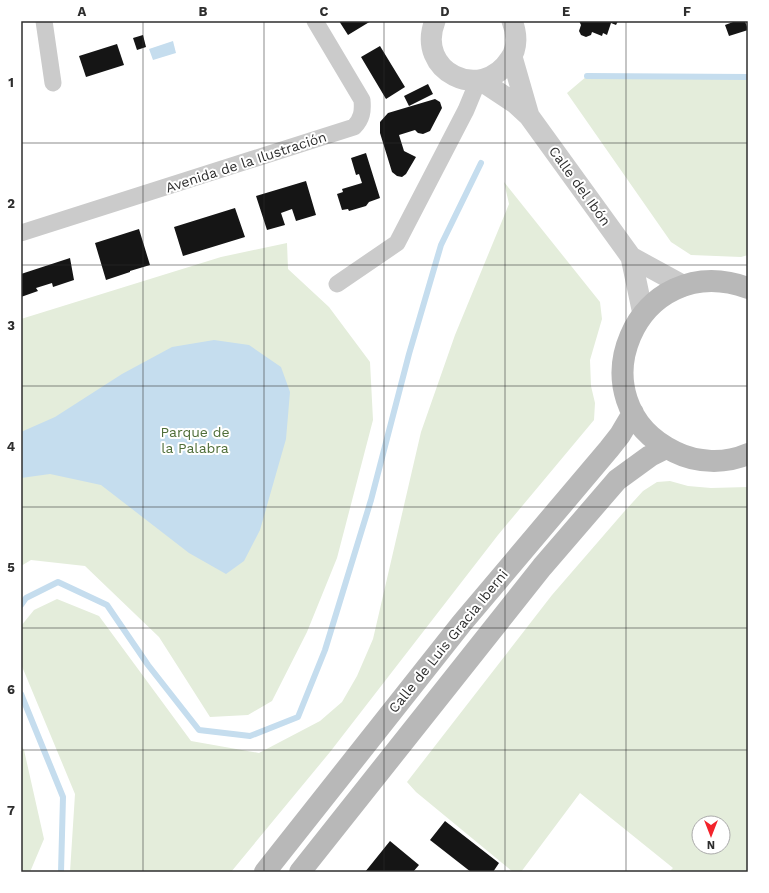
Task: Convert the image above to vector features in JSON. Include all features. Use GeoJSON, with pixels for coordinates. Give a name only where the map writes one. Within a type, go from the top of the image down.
{"type":"FeatureCollection","features":[{"type":"Feature","properties":{"kind":"main road"},"geometry":{"type":"LineString","coordinates":[[746,456],[726,460],[710,461],[688,457],[666,448],[649,434],[633,413],[626,397],[623,379],[623,361],[626,344],[634,328],[655,302],[668,292],[696,282],[710,281],[730,283],[748,288]]}},
{"type":"Feature","properties":{"kind":"main road","name":"Calle de Luis Gracia Iberni"},"geometry":{"type":"LineString","coordinates":[[265,872],[462,623],[605,454],[620,435],[633,413]]}},
{"type":"Feature","properties":{"kind":"main road","name":"Calle de Luis Gracia Iberni"},"geometry":{"type":"LineString","coordinates":[[300,872],[542,567],[617,480],[650,456],[666,448]]}},
{"type":"Feature","properties":{"kind":"street"},"geometry":{"type":"LineString","coordinates":[[44,21],[53,83]]}},
{"type":"Feature","properties":{"kind":"street","name":"Avenida de la Ilustración"},"geometry":{"type":"LineString","coordinates":[[21,233],[354,128],[359,122],[362,114],[362,100],[315,21]]}},
{"type":"Feature","properties":{"kind":"street"},"geometry":{"type":"LineString","coordinates":[[435,21],[432,28],[431,38],[432,48],[436,58],[441,66],[449,73],[468,81],[479,81],[490,78],[499,73],[512,57],[516,42],[516,34],[512,21]]}},
{"type":"Feature","properties":{"kind":"street","name":"Calle del Ibón"},"geometry":{"type":"LineString","coordinates":[[512,57],[529,116]]}},
{"type":"Feature","properties":{"kind":"street"},"geometry":{"type":"LineString","coordinates":[[337,284],[397,243],[466,110],[479,81]]}},
{"type":"Feature","properties":{"kind":"street","name":"Calle del Ibón"},"geometry":{"type":"LineString","coordinates":[[479,81],[516,104],[529,116],[631,257],[644,314]]}},
{"type":"Feature","properties":{"kind":"street","name":"Calle del Ibón"},"geometry":{"type":"LineString","coordinates":[[631,257],[684,286]]}},
{"type":"Feature","properties":{"kind":"green space"},"geometry":{"type":"Polygon","coordinates":[[[587,76],[748,77],[748,255],[741,257],[691,255],[671,242],[567,93],[587,76]]]}},
{"type":"Feature","properties":{"kind":"green space"},"geometry":{"type":"Polygon","coordinates":[[[504,182],[600,302],[602,319],[590,360],[591,386],[595,403],[594,420],[498,535],[330,752],[231,872],[70,872],[75,794],[21,664],[21,626],[34,610],[57,599],[99,616],[191,741],[259,753],[320,721],[342,702],[357,676],[373,639],[421,432],[455,335],[509,204],[504,182]]]}},
{"type":"Feature","properties":{"kind":"green space","name":"Parque de la Palabra"},"geometry":{"type":"Polygon","coordinates":[[[287,243],[288,269],[329,307],[370,362],[373,420],[337,558],[307,632],[272,701],[248,715],[210,717],[159,637],[85,566],[31,560],[21,566],[21,319],[221,257],[287,243]]]}},
{"type":"Feature","properties":{"kind":"green space"},"geometry":{"type":"Polygon","coordinates":[[[670,481],[688,486],[711,488],[748,487],[748,872],[669,872],[673,868],[580,793],[521,872],[513,872],[416,792],[407,782],[552,595],[643,491],[657,482],[670,481]]]}},
{"type":"Feature","properties":{"kind":"green space"},"geometry":{"type":"Polygon","coordinates":[[[21,745],[24,750],[44,839],[30,872],[21,872],[21,745]]]}},
{"type":"Feature","properties":{"kind":"water"},"geometry":{"type":"Polygon","coordinates":[[[173,41],[176,53],[153,60],[149,49],[173,41]]]}},
{"type":"Feature","properties":{"kind":"water"},"geometry":{"type":"Polygon","coordinates":[[[214,340],[249,345],[281,367],[290,392],[286,439],[260,530],[244,561],[226,574],[189,553],[101,485],[50,474],[21,478],[21,432],[55,417],[122,374],[172,347],[214,340]]]}},
{"type":"Feature","properties":{"kind":"building"},"geometry":{"type":"Polygon","coordinates":[[[339,21],[371,21],[348,35],[339,21]]]}},
{"type":"Feature","properties":{"kind":"building"},"geometry":{"type":"Polygon","coordinates":[[[579,21],[618,21],[616,25],[611,23],[607,35],[603,33],[602,36],[592,32],[591,35],[586,37],[581,35],[579,31],[581,25],[579,21]]]}},
{"type":"Feature","properties":{"kind":"building"},"geometry":{"type":"Polygon","coordinates":[[[733,21],[745,21],[748,30],[729,36],[725,25],[733,21]]]}},
{"type":"Feature","properties":{"kind":"building"},"geometry":{"type":"Polygon","coordinates":[[[143,35],[146,47],[137,50],[133,38],[143,35]]]}},
{"type":"Feature","properties":{"kind":"building"},"geometry":{"type":"Polygon","coordinates":[[[117,44],[124,65],[86,77],[79,56],[117,44]]]}},
{"type":"Feature","properties":{"kind":"building"},"geometry":{"type":"Polygon","coordinates":[[[380,46],[405,87],[386,99],[361,57],[380,46]]]}},
{"type":"Feature","properties":{"kind":"building"},"geometry":{"type":"Polygon","coordinates":[[[428,84],[433,94],[409,106],[404,96],[428,84]]]}},
{"type":"Feature","properties":{"kind":"building"},"geometry":{"type":"Polygon","coordinates":[[[435,99],[440,102],[442,108],[430,131],[423,134],[418,133],[415,130],[399,135],[404,151],[416,157],[406,174],[402,177],[397,176],[392,172],[380,133],[380,122],[388,113],[435,99]]]}},
{"type":"Feature","properties":{"kind":"building"},"geometry":{"type":"Polygon","coordinates":[[[366,153],[380,198],[369,202],[366,206],[349,211],[348,209],[342,210],[337,194],[343,192],[342,189],[362,183],[359,174],[356,175],[351,158],[366,153]]]}},
{"type":"Feature","properties":{"kind":"building"},"geometry":{"type":"Polygon","coordinates":[[[306,181],[316,215],[296,221],[292,209],[281,213],[285,225],[267,230],[256,196],[306,181]]]}},
{"type":"Feature","properties":{"kind":"building"},"geometry":{"type":"Polygon","coordinates":[[[235,208],[245,237],[183,256],[174,227],[235,208]]]}},
{"type":"Feature","properties":{"kind":"building"},"geometry":{"type":"Polygon","coordinates":[[[139,229],[150,265],[106,280],[95,243],[139,229]]]}},
{"type":"Feature","properties":{"kind":"building"},"geometry":{"type":"Polygon","coordinates":[[[70,258],[74,280],[53,287],[52,283],[36,288],[38,291],[21,297],[21,274],[70,258]]]}},
{"type":"Feature","properties":{"kind":"building"},"geometry":{"type":"Polygon","coordinates":[[[445,821],[499,863],[493,872],[471,872],[430,840],[445,821]]]}},
{"type":"Feature","properties":{"kind":"building"},"geometry":{"type":"Polygon","coordinates":[[[390,841],[419,865],[413,872],[365,872],[390,841]]]}},
{"type":"Feature","properties":{"kind":"waterway"},"geometry":{"type":"LineString","coordinates":[[587,76],[748,77]]}},
{"type":"Feature","properties":{"kind":"waterway"},"geometry":{"type":"LineString","coordinates":[[21,605],[26,598],[58,582],[107,605],[148,665],[199,730],[250,736],[298,717],[325,650],[371,500],[409,354],[441,245],[481,163]]}},
{"type":"Feature","properties":{"kind":"waterway"},"geometry":{"type":"LineString","coordinates":[[21,694],[63,797],[61,872]]}}]}
